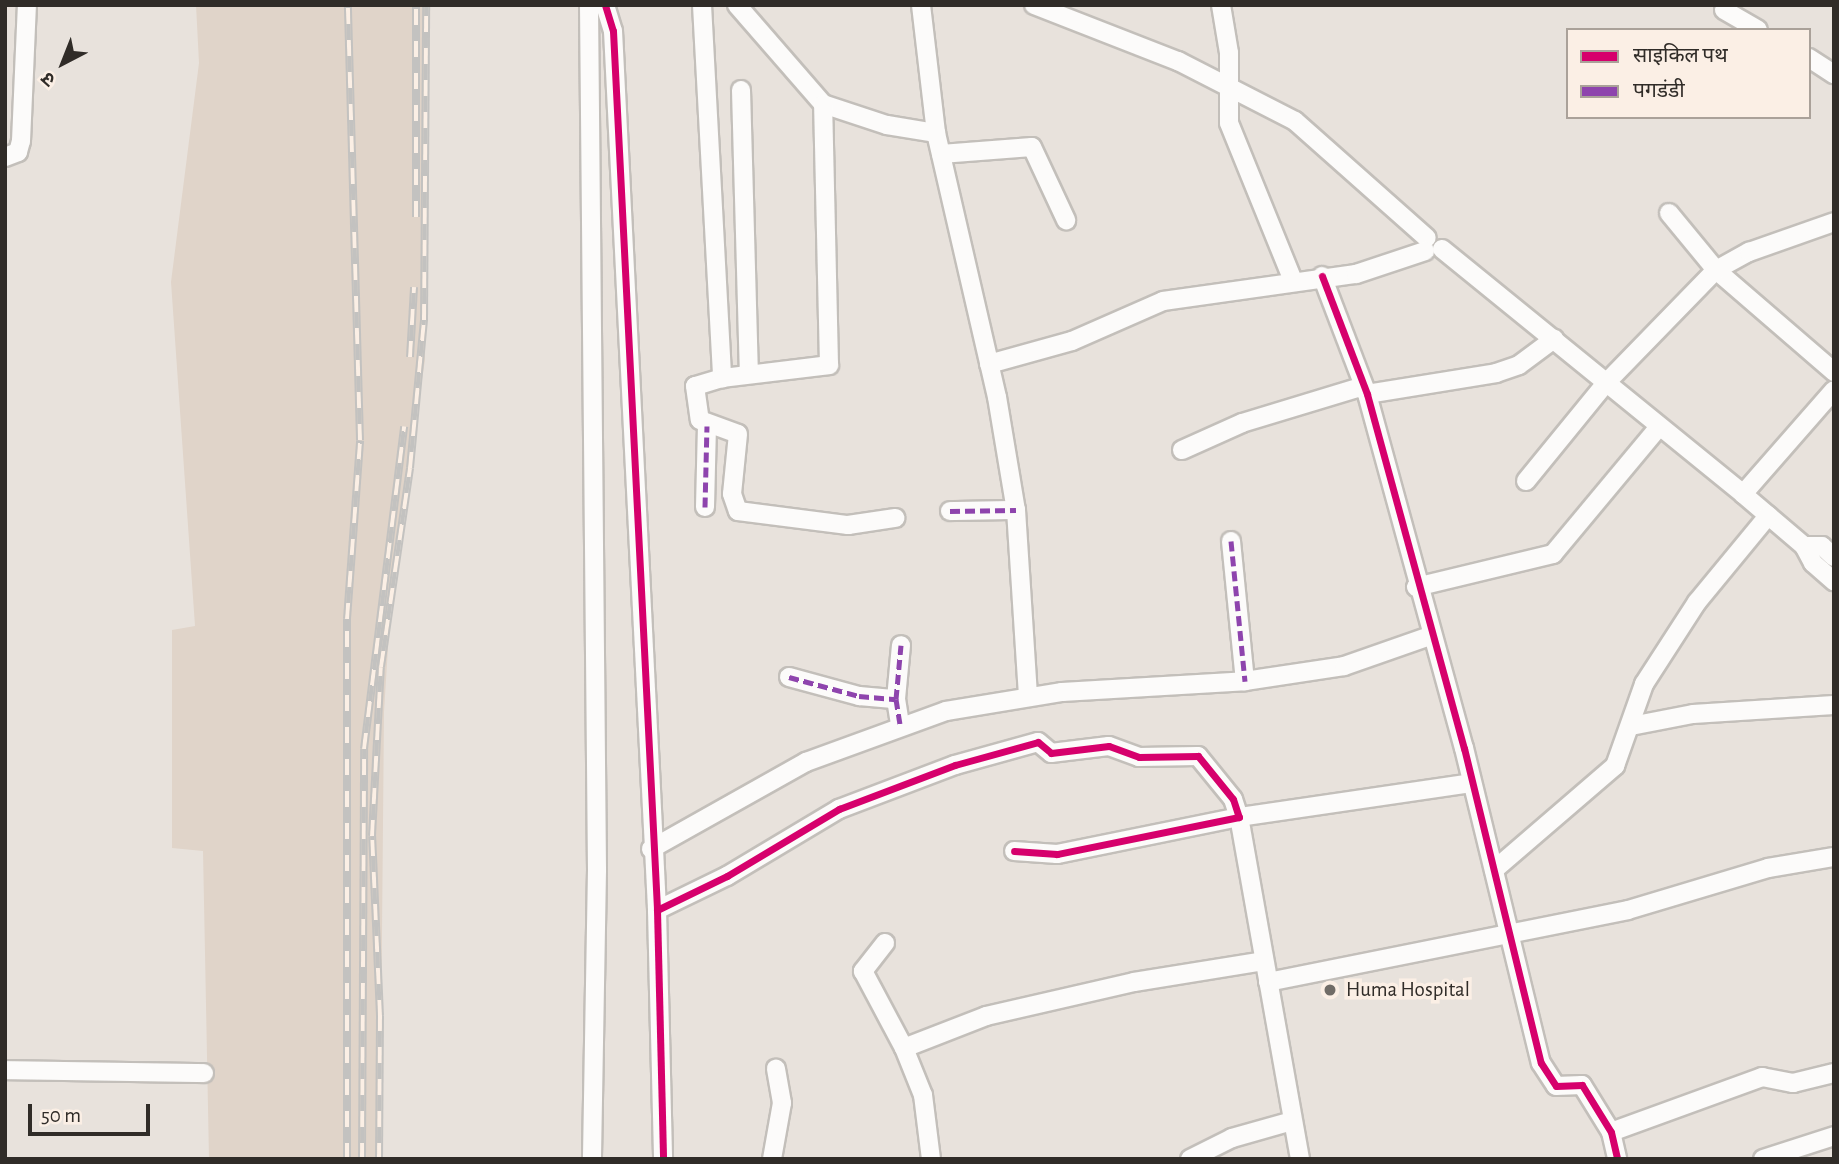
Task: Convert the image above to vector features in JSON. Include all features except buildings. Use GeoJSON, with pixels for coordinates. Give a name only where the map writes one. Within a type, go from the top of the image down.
{"type":"FeatureCollection","features":[{"type":"Feature","properties":{"kind":"street"},"geometry":{"type":"LineString","coordinates":[[5,157],[18,152],[21,141],[27,5]]}},
{"type":"Feature","properties":{"kind":"street"},"geometry":{"type":"LineString","coordinates":[[589,5],[597,856],[592,1159]]}},
{"type":"Feature","properties":{"kind":"street"},"geometry":{"type":"LineString","coordinates":[[605,5],[613,31],[651,849],[657,909],[663,1159]]}},
{"type":"Feature","properties":{"kind":"street"},"geometry":{"type":"LineString","coordinates":[[702,5],[722,378]]}},
{"type":"Feature","properties":{"kind":"street"},"geometry":{"type":"LineString","coordinates":[[737,5],[822,104],[887,125],[936,133]]}},
{"type":"Feature","properties":{"kind":"street"},"geometry":{"type":"LineString","coordinates":[[921,5],[936,133],[989,364],[1016,510],[1028,697]]}},
{"type":"Feature","properties":{"kind":"street"},"geometry":{"type":"LineString","coordinates":[[1034,5],[1178,61],[1295,121],[1431,246],[1554,340],[1804,546],[1813,563],[1834,581]]}},
{"type":"Feature","properties":{"kind":"street"},"geometry":{"type":"LineString","coordinates":[[1220,5],[1230,123],[1293,281]]}},
{"type":"Feature","properties":{"kind":"street"},"geometry":{"type":"LineString","coordinates":[[1724,10],[1755,28]]}},
{"type":"Feature","properties":{"kind":"street"},"geometry":{"type":"LineString","coordinates":[[1811,59],[1834,74]]}},
{"type":"Feature","properties":{"kind":"street"},"geometry":{"type":"LineString","coordinates":[[741,90],[748,374]]}},
{"type":"Feature","properties":{"kind":"street"},"geometry":{"type":"LineString","coordinates":[[822,104],[832,357],[824,369],[748,374],[695,386],[699,419],[707,426],[738,435],[732,494],[738,511],[848,526],[895,518]]}},
{"type":"Feature","properties":{"kind":"street"},"geometry":{"type":"LineString","coordinates":[[941,154],[1032,147],[1066,220]]}},
{"type":"Feature","properties":{"kind":"street"},"geometry":{"type":"LineString","coordinates":[[1669,213],[1716,270],[1834,372]]}},
{"type":"Feature","properties":{"kind":"street"},"geometry":{"type":"LineString","coordinates":[[1526,481],[1605,384],[1716,270],[1749,252],[1834,222]]}},
{"type":"Feature","properties":{"kind":"street"},"geometry":{"type":"LineString","coordinates":[[989,364],[1072,341],[1163,301],[1385,267],[1431,246]]}},
{"type":"Feature","properties":{"kind":"street"},"geometry":{"type":"LineString","coordinates":[[1322,276],[1366,390],[1547,1078],[1560,1088],[1582,1085],[1611,1132],[1617,1159]]}},
{"type":"Feature","properties":{"kind":"street"},"geometry":{"type":"LineString","coordinates":[[1182,450],[1242,423],[1366,390],[1496,373],[1519,365],[1554,340]]}},
{"type":"Feature","properties":{"kind":"street"},"geometry":{"type":"LineString","coordinates":[[1743,494],[1834,390]]}},
{"type":"Feature","properties":{"kind":"street"},"geometry":{"type":"LineString","coordinates":[[705,507],[707,426]]}},
{"type":"Feature","properties":{"kind":"street"},"geometry":{"type":"LineString","coordinates":[[1416,587],[1553,554],[1658,428]]}},
{"type":"Feature","properties":{"kind":"street"},"geometry":{"type":"LineString","coordinates":[[950,512],[1016,510]]}},
{"type":"Feature","properties":{"kind":"street"},"geometry":{"type":"LineString","coordinates":[[1494,870],[1609,773],[1631,726],[1644,684],[1697,601],[1768,516]]}},
{"type":"Feature","properties":{"kind":"street"},"geometry":{"type":"LineString","coordinates":[[1231,541],[1245,681]]}},
{"type":"Feature","properties":{"kind":"street"},"geometry":{"type":"LineString","coordinates":[[1804,546],[1822,547],[1834,557]]}},
{"type":"Feature","properties":{"kind":"street"},"geometry":{"type":"LineString","coordinates":[[651,849],[806,762],[900,724],[1028,697],[1245,681],[1345,666],[1430,636]]}},
{"type":"Feature","properties":{"kind":"street"},"geometry":{"type":"LineString","coordinates":[[900,724],[896,699],[901,645]]}},
{"type":"Feature","properties":{"kind":"street"},"geometry":{"type":"LineString","coordinates":[[789,677],[859,696],[896,699]]}},
{"type":"Feature","properties":{"kind":"street"},"geometry":{"type":"LineString","coordinates":[[1631,726],[1693,714],[1834,705]]}},
{"type":"Feature","properties":{"kind":"street"},"geometry":{"type":"LineString","coordinates":[[657,909],[727,876],[839,809],[956,765],[1038,742],[1051,753],[1109,746],[1139,757],[1198,756],[1233,799],[1240,817],[1300,1159]]}},
{"type":"Feature","properties":{"kind":"street"},"geometry":{"type":"LineString","coordinates":[[1014,851],[1057,854],[1240,817],[1471,783]]}},
{"type":"Feature","properties":{"kind":"street"},"geometry":{"type":"LineString","coordinates":[[1268,982],[1686,897],[1768,868],[1834,857]]}},
{"type":"Feature","properties":{"kind":"street"},"geometry":{"type":"LineString","coordinates":[[885,943],[863,971],[904,1048],[923,1096],[931,1159]]}},
{"type":"Feature","properties":{"kind":"street"},"geometry":{"type":"LineString","coordinates":[[904,1048],[986,1016],[1134,982],[1264,961]]}},
{"type":"Feature","properties":{"kind":"street"},"geometry":{"type":"LineString","coordinates":[[772,1159],[782,1103],[776,1069]]}},
{"type":"Feature","properties":{"kind":"street"},"geometry":{"type":"LineString","coordinates":[[5,1070],[204,1073]]}},
{"type":"Feature","properties":{"kind":"street"},"geometry":{"type":"LineString","coordinates":[[1611,1132],[1762,1077],[1793,1083],[1834,1073]]}},
{"type":"Feature","properties":{"kind":"street"},"geometry":{"type":"LineString","coordinates":[[1190,1159],[1232,1138],[1292,1121]]}},
{"type":"Feature","properties":{"kind":"street"},"geometry":{"type":"LineString","coordinates":[[1763,1159],[1834,1136]]}},
{"type":"Feature","properties":{"kind":"shaded area"},"geometry":{"type":"Polygon","coordinates":[[[196,5],[427,5],[425,360],[393,568],[384,712],[380,1159],[209,1159],[203,851],[172,848],[172,630],[195,626],[171,282],[199,63],[196,5]]]}},
{"type":"Feature","properties":{"kind":"railway"},"geometry":{"type":"LineString","coordinates":[[347,1159],[347,619],[360,440],[348,5]]}},
{"type":"Feature","properties":{"kind":"railway"},"geometry":{"type":"LineString","coordinates":[[416,5],[416,217]]}},
{"type":"Feature","properties":{"kind":"railway"},"geometry":{"type":"LineString","coordinates":[[379,1159],[380,1016],[372,836],[381,667],[410,468],[424,320],[426,5]]}},
{"type":"Feature","properties":{"kind":"railway"},"geometry":{"type":"LineString","coordinates":[[410,357],[414,287]]}},
{"type":"Feature","properties":{"kind":"railway"},"geometry":{"type":"LineString","coordinates":[[362,1159],[364,749],[404,426]]}},
{"type":"Feature","properties":{"kind":"marked path"},"geometry":{"type":"LineString","coordinates":[[705,507],[707,426]]}},
{"type":"Feature","properties":{"kind":"marked path"},"geometry":{"type":"LineString","coordinates":[[950,511],[1016,510]]}},
{"type":"Feature","properties":{"kind":"marked path"},"geometry":{"type":"LineString","coordinates":[[1231,541],[1245,681]]}},
{"type":"Feature","properties":{"kind":"marked path"},"geometry":{"type":"LineString","coordinates":[[896,699],[901,645]]}},
{"type":"Feature","properties":{"kind":"marked path"},"geometry":{"type":"LineString","coordinates":[[789,677],[859,696],[896,699],[900,724]]}},
{"type":"Feature","properties":{"kind":"cycle path"},"geometry":{"type":"LineString","coordinates":[[605,5],[613,31],[657,910],[663,1159]]}},
{"type":"Feature","properties":{"kind":"cycle path"},"geometry":{"type":"LineString","coordinates":[[1322,276],[1367,394],[1464,748],[1541,1063],[1556,1086],[1582,1085],[1611,1132],[1617,1159]]}},
{"type":"Feature","properties":{"kind":"cycle path"},"geometry":{"type":"LineString","coordinates":[[657,910],[727,876],[839,809],[955,765],[1038,742],[1051,753],[1109,746],[1139,757],[1198,756],[1233,799],[1239,817],[1057,854],[1014,851]]}},
{"type":"Feature","properties":{"kind":"place","name":"Huma Hospital"},"geometry":{"type":"Point","coordinates":[1330,990]}}]}
